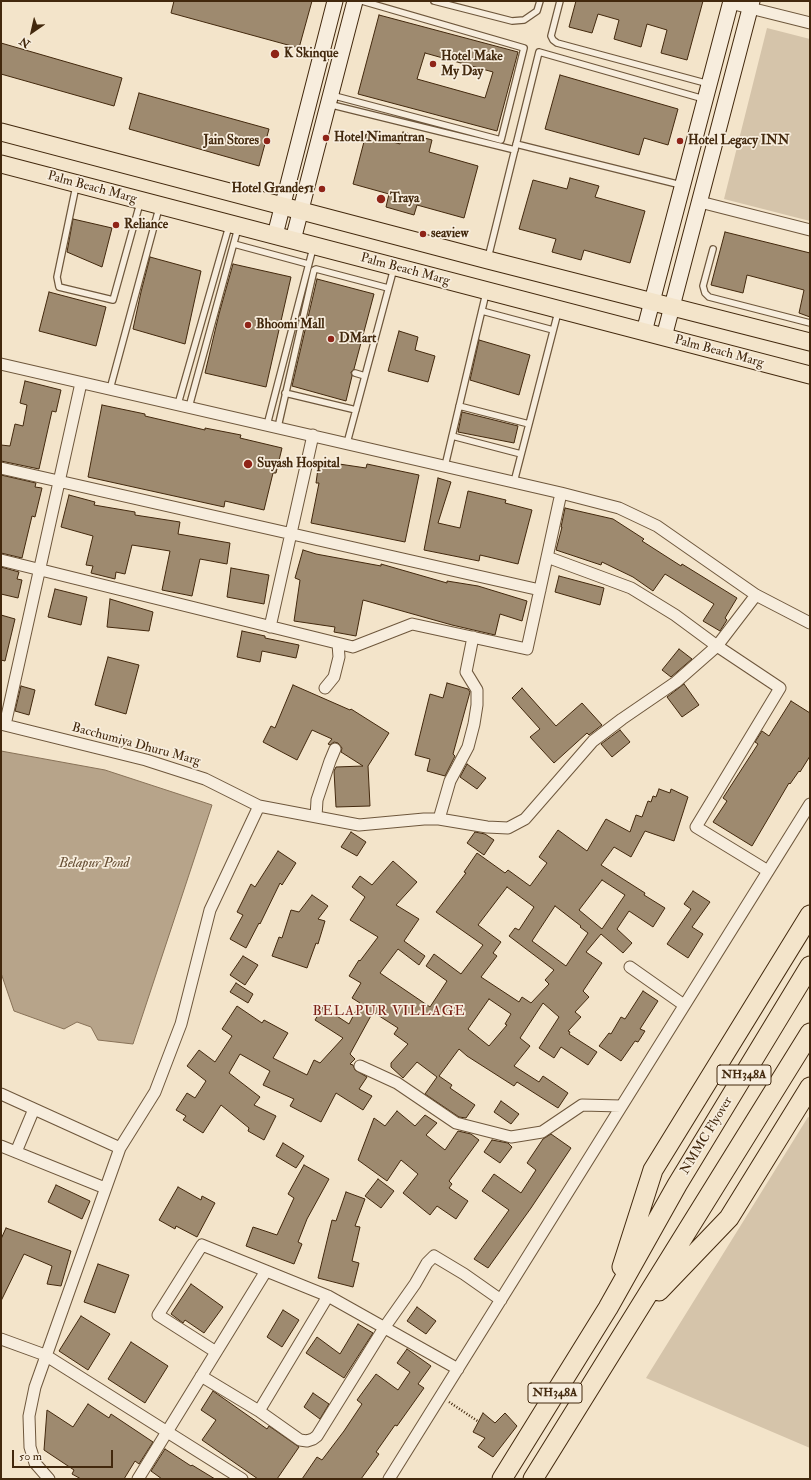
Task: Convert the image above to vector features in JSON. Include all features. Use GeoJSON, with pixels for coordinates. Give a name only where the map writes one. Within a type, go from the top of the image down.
{"type":"FeatureCollection","features":[{"type":"Feature","properties":{"kind":"highway"},"geometry":{"type":"LineString","coordinates":[[608,1308],[653,1170],[810,915]]}},
{"type":"Feature","properties":{"kind":"highway","name":"NMMC Flyover"},"geometry":{"type":"LineString","coordinates":[[608,1308],[677,1185],[810,966]]}},
{"type":"Feature","properties":{"kind":"highway","name":"NH348A"},"geometry":{"type":"LineString","coordinates":[[533,1479],[630,1321],[706,1203],[810,1033]]}},
{"type":"Feature","properties":{"kind":"highway"},"geometry":{"type":"LineString","coordinates":[[630,1321],[730,1218],[810,1087]]}},
{"type":"Feature","properties":{"kind":"highway","name":"NH348A"},"geometry":{"type":"LineString","coordinates":[[502,1479],[608,1308]]}},
{"type":"Feature","properties":{"kind":"main road"},"geometry":{"type":"LineString","coordinates":[[1,132],[488,260],[810,342]]}},
{"type":"Feature","properties":{"kind":"main road","name":"Palm Beach Marg"},"geometry":{"type":"LineString","coordinates":[[1,164],[810,375]]}},
{"type":"Feature","properties":{"kind":"street"},"geometry":{"type":"LineString","coordinates":[[275,235],[335,1]]}},
{"type":"Feature","properties":{"kind":"street"},"geometry":{"type":"LineString","coordinates":[[293,240],[355,1]]}},
{"type":"Feature","properties":{"kind":"street"},"geometry":{"type":"LineString","coordinates":[[644,332],[709,84],[728,2],[751,4],[810,23]]}},
{"type":"Feature","properties":{"kind":"street"},"geometry":{"type":"LineString","coordinates":[[664,337],[751,4]]}},
{"type":"Feature","properties":{"kind":"street"},"geometry":{"type":"LineString","coordinates":[[700,202],[810,230]]}},
{"type":"Feature","properties":{"kind":"street"},"geometry":{"type":"LineString","coordinates":[[1,364],[313,435],[619,508],[657,526],[756,595],[810,623]]}},
{"type":"Feature","properties":{"kind":"street"},"geometry":{"type":"LineString","coordinates":[[3,725],[40,570],[81,383]]}},
{"type":"Feature","properties":{"kind":"street"},"geometry":{"type":"LineString","coordinates":[[270,627],[313,435]]}},
{"type":"Feature","properties":{"kind":"street"},"geometry":{"type":"LineString","coordinates":[[1,468],[540,590]]}},
{"type":"Feature","properties":{"kind":"street"},"geometry":{"type":"LineString","coordinates":[[1,560],[353,647],[412,624],[526,649],[561,493]]}},
{"type":"Feature","properties":{"kind":"street"},"geometry":{"type":"LineString","coordinates":[[547,557],[631,588],[675,615],[716,646],[780,688],[696,827],[768,871]]}},
{"type":"Feature","properties":{"kind":"street","name":"Bacchumiya Dhuru Marg"},"geometry":{"type":"LineString","coordinates":[[3,725],[153,762],[205,779],[259,806],[359,825],[424,818],[487,827],[508,828],[525,819],[593,741],[622,718],[676,682],[716,646],[756,595]]}},
{"type":"Feature","properties":{"kind":"street"},"geometry":{"type":"LineString","coordinates":[[439,819],[442,804],[450,781],[468,747],[474,724],[477,705],[477,690],[466,672],[473,637]]}},
{"type":"Feature","properties":{"kind":"street"},"geometry":{"type":"LineString","coordinates":[[325,688],[334,678],[338,657],[338,644]]}},
{"type":"Feature","properties":{"kind":"street"},"geometry":{"type":"LineString","coordinates":[[316,817],[317,800],[335,749]]}},
{"type":"Feature","properties":{"kind":"street"},"geometry":{"type":"LineString","coordinates":[[389,1479],[810,804]]}},
{"type":"Feature","properties":{"kind":"street"},"geometry":{"type":"LineString","coordinates":[[49,1479],[35,1464],[30,1447],[29,1416],[35,1387],[45,1355],[120,1148],[154,1092],[181,1024],[210,910],[259,806]]}},
{"type":"Feature","properties":{"kind":"street"},"geometry":{"type":"LineString","coordinates":[[630,967],[684,1005]]}},
{"type":"Feature","properties":{"kind":"street"},"geometry":{"type":"LineString","coordinates":[[360,1066],[396,1083],[456,1122],[511,1137],[542,1132],[582,1105],[621,1106]]}},
{"type":"Feature","properties":{"kind":"street"},"geometry":{"type":"LineString","coordinates":[[1,1094],[120,1148]]}},
{"type":"Feature","properties":{"kind":"street"},"geometry":{"type":"LineString","coordinates":[[16,1152],[34,1109]]}},
{"type":"Feature","properties":{"kind":"street"},"geometry":{"type":"LineString","coordinates":[[1,1146],[105,1188]]}},
{"type":"Feature","properties":{"kind":"street"},"geometry":{"type":"LineString","coordinates":[[216,1352],[158,1315],[202,1245],[328,1296],[458,1369]]}},
{"type":"Feature","properties":{"kind":"street"},"geometry":{"type":"LineString","coordinates":[[201,1376],[258,1411],[300,1440],[307,1441],[317,1436],[384,1328],[434,1256],[464,1274],[501,1300]]}},
{"type":"Feature","properties":{"kind":"street"},"geometry":{"type":"LineString","coordinates":[[138,1479],[266,1271]]}},
{"type":"Feature","properties":{"kind":"street"},"geometry":{"type":"LineString","coordinates":[[258,1411],[328,1296]]}},
{"type":"Feature","properties":{"kind":"street"},"geometry":{"type":"LineString","coordinates":[[1,1339],[45,1355],[242,1479]]}},
{"type":"Feature","properties":{"kind":"lane"},"geometry":{"type":"LineString","coordinates":[[329,100],[501,140],[524,48],[362,1]]}},
{"type":"Feature","properties":{"kind":"lane"},"geometry":{"type":"LineString","coordinates":[[434,1],[512,21],[524,20],[537,11],[540,1]]}},
{"type":"Feature","properties":{"kind":"lane"},"geometry":{"type":"LineString","coordinates":[[560,1],[551,36],[557,43],[709,84]]}},
{"type":"Feature","properties":{"kind":"lane"},"geometry":{"type":"LineString","coordinates":[[488,260],[539,52],[705,99]]}},
{"type":"Feature","properties":{"kind":"lane"},"geometry":{"type":"LineString","coordinates":[[329,100],[516,147],[682,185]]}},
{"type":"Feature","properties":{"kind":"lane"},"geometry":{"type":"LineString","coordinates":[[76,184],[57,277],[60,287],[113,300],[141,200]]}},
{"type":"Feature","properties":{"kind":"lane"},"geometry":{"type":"LineString","coordinates":[[110,390],[160,206]]}},
{"type":"Feature","properties":{"kind":"lane"},"geometry":{"type":"LineString","coordinates":[[184,406],[234,244],[234,225]]}},
{"type":"Feature","properties":{"kind":"lane"},"geometry":{"type":"LineString","coordinates":[[184,406],[234,225]]}},
{"type":"Feature","properties":{"kind":"lane"},"geometry":{"type":"LineString","coordinates":[[234,244],[308,264]]}},
{"type":"Feature","properties":{"kind":"lane"},"geometry":{"type":"LineString","coordinates":[[266,425],[313,246]]}},
{"type":"Feature","properties":{"kind":"lane"},"geometry":{"type":"LineString","coordinates":[[714,249],[703,286],[705,293],[709,297],[810,323]]}},
{"type":"Feature","properties":{"kind":"lane"},"geometry":{"type":"LineString","coordinates":[[347,443],[394,267]]}},
{"type":"Feature","properties":{"kind":"lane"},"geometry":{"type":"LineString","coordinates":[[278,427],[314,270],[316,269],[388,288]]}},
{"type":"Feature","properties":{"kind":"lane"},"geometry":{"type":"LineString","coordinates":[[445,466],[487,291]]}},
{"type":"Feature","properties":{"kind":"lane"},"geometry":{"type":"LineString","coordinates":[[514,482],[558,310]]}},
{"type":"Feature","properties":{"kind":"lane"},"geometry":{"type":"LineString","coordinates":[[482,311],[553,330]]}},
{"type":"Feature","properties":{"kind":"lane"},"geometry":{"type":"LineString","coordinates":[[355,373],[365,376]]}},
{"type":"Feature","properties":{"kind":"lane"},"geometry":{"type":"LineString","coordinates":[[285,393],[356,410]]}},
{"type":"Feature","properties":{"kind":"lane"},"geometry":{"type":"LineString","coordinates":[[459,406],[529,424]]}},
{"type":"Feature","properties":{"kind":"lane"},"geometry":{"type":"LineString","coordinates":[[452,436],[521,454]]}},
{"type":"Feature","properties":{"kind":"path"},"geometry":{"type":"LineString","coordinates":[[440,1396],[479,1422]]}},
{"type":"Feature","properties":{"kind":"shaded area"},"geometry":{"type":"Polygon","coordinates":[[[767,28],[810,39],[810,221],[724,199],[767,28]]]}},
{"type":"Feature","properties":{"kind":"shaded area"},"geometry":{"type":"Polygon","coordinates":[[[808,1117],[810,1118],[810,1448],[646,1378],[808,1117]]]}},
{"type":"Feature","properties":{"kind":"water","name":"Belapur Pond"},"geometry":{"type":"Polygon","coordinates":[[[1,751],[105,770],[212,805],[133,1044],[98,1040],[91,1027],[77,1022],[64,1029],[14,1011],[1,973],[1,751]]]}},
{"type":"Feature","properties":{"kind":"building"},"geometry":{"type":"Polygon","coordinates":[[[174,1],[312,1],[299,48],[171,13],[174,1]]]}},
{"type":"Feature","properties":{"kind":"building"},"geometry":{"type":"Polygon","coordinates":[[[576,1],[703,1],[687,60],[661,53],[667,30],[647,24],[641,47],[614,39],[619,20],[598,14],[592,33],[569,27],[576,1]]]}},
{"type":"Feature","properties":{"kind":"building"},"geometry":{"type":"Polygon","coordinates":[[[379,15],[518,52],[497,131],[358,94],[379,15]],[[425,53],[417,79],[485,98],[493,72],[425,53]]]}},
{"type":"Feature","properties":{"kind":"building"},"geometry":{"type":"Polygon","coordinates":[[[1,43],[122,78],[114,106],[1,74],[1,43]]]}},
{"type":"Feature","properties":{"kind":"building"},"geometry":{"type":"Polygon","coordinates":[[[560,75],[678,109],[668,145],[644,138],[639,155],[545,129],[560,75]]]}},
{"type":"Feature","properties":{"kind":"building"},"geometry":{"type":"Polygon","coordinates":[[[139,93],[269,129],[259,166],[129,129],[139,93]]]}},
{"type":"Feature","properties":{"kind":"building"},"geometry":{"type":"Polygon","coordinates":[[[403,132],[432,140],[429,152],[478,166],[464,218],[417,205],[414,215],[386,207],[389,194],[353,184],[366,134],[400,144],[403,132]]]}},
{"type":"Feature","properties":{"kind":"building"},"geometry":{"type":"Polygon","coordinates":[[[570,178],[599,186],[595,197],[645,211],[630,263],[584,250],[581,260],[552,252],[556,239],[519,229],[533,180],[567,189],[570,178]]]}},
{"type":"Feature","properties":{"kind":"building"},"geometry":{"type":"Polygon","coordinates":[[[73,219],[112,228],[102,267],[67,252],[73,219]]]}},
{"type":"Feature","properties":{"kind":"building"},"geometry":{"type":"Polygon","coordinates":[[[725,232],[810,253],[810,317],[799,313],[804,290],[747,275],[743,293],[711,285],[725,232]]]}},
{"type":"Feature","properties":{"kind":"building"},"geometry":{"type":"Polygon","coordinates":[[[150,257],[201,271],[185,344],[133,329],[150,257]]]}},
{"type":"Feature","properties":{"kind":"building","name":"Bhoomi Mall"},"geometry":{"type":"Polygon","coordinates":[[[233,264],[291,277],[266,387],[205,373],[233,264]]]}},
{"type":"Feature","properties":{"kind":"building","name":"DMart"},"geometry":{"type":"Polygon","coordinates":[[[317,279],[374,294],[354,369],[351,372],[352,376],[346,401],[292,386],[317,279]]]}},
{"type":"Feature","properties":{"kind":"building"},"geometry":{"type":"Polygon","coordinates":[[[49,292],[106,307],[96,346],[39,331],[49,292]]]}},
{"type":"Feature","properties":{"kind":"building"},"geometry":{"type":"Polygon","coordinates":[[[399,331],[418,337],[415,350],[435,356],[428,382],[388,371],[399,331]]]}},
{"type":"Feature","properties":{"kind":"building"},"geometry":{"type":"Polygon","coordinates":[[[479,340],[530,355],[519,395],[470,380],[479,340]]]}},
{"type":"Feature","properties":{"kind":"building"},"geometry":{"type":"Polygon","coordinates":[[[25,381],[61,390],[56,412],[52,411],[39,469],[1,461],[1,445],[10,446],[15,424],[23,426],[27,405],[20,403],[25,381]]]}},
{"type":"Feature","properties":{"kind":"building"},"geometry":{"type":"Polygon","coordinates":[[[102,405],[145,414],[145,416],[205,430],[205,428],[241,435],[240,438],[282,448],[276,473],[273,473],[264,510],[225,501],[224,507],[88,477],[102,405]]]}},
{"type":"Feature","properties":{"kind":"building"},"geometry":{"type":"Polygon","coordinates":[[[462,412],[518,426],[514,443],[458,432],[462,412]]]}},
{"type":"Feature","properties":{"kind":"building"},"geometry":{"type":"Polygon","coordinates":[[[319,461],[366,468],[367,464],[419,475],[405,542],[311,523],[319,483],[316,483],[319,461]]]}},
{"type":"Feature","properties":{"kind":"building"},"geometry":{"type":"Polygon","coordinates":[[[1,475],[36,483],[35,487],[42,488],[35,517],[32,516],[22,558],[1,553],[1,475]]]}},
{"type":"Feature","properties":{"kind":"building"},"geometry":{"type":"Polygon","coordinates":[[[438,478],[451,482],[438,523],[460,528],[468,491],[506,500],[505,503],[532,510],[518,564],[480,555],[479,561],[424,550],[438,478]]]}},
{"type":"Feature","properties":{"kind":"building"},"geometry":{"type":"Polygon","coordinates":[[[69,495],[95,502],[94,505],[135,512],[135,515],[180,522],[178,534],[230,543],[227,564],[200,559],[192,596],[162,590],[170,551],[132,545],[125,574],[116,572],[115,579],[91,573],[93,566],[86,565],[93,536],[61,527],[69,495]]]}},
{"type":"Feature","properties":{"kind":"building"},"geometry":{"type":"Polygon","coordinates":[[[565,508],[613,519],[644,539],[642,541],[681,566],[682,564],[737,598],[725,618],[727,620],[720,631],[703,621],[714,604],[665,574],[653,591],[633,577],[602,562],[601,565],[556,550],[565,508]]]}},
{"type":"Feature","properties":{"kind":"building"},"geometry":{"type":"Polygon","coordinates":[[[303,550],[316,554],[381,566],[381,564],[447,583],[447,581],[478,586],[527,601],[522,621],[500,614],[495,635],[452,625],[363,600],[356,636],[334,632],[335,627],[294,621],[300,580],[295,578],[303,550]]]}},
{"type":"Feature","properties":{"kind":"building"},"geometry":{"type":"Polygon","coordinates":[[[1,567],[19,572],[17,579],[22,580],[18,598],[1,594],[1,567]]]}},
{"type":"Feature","properties":{"kind":"building"},"geometry":{"type":"Polygon","coordinates":[[[231,568],[269,575],[264,604],[227,597],[231,568]]]}},
{"type":"Feature","properties":{"kind":"building"},"geometry":{"type":"Polygon","coordinates":[[[559,576],[604,588],[600,605],[555,592],[559,576]]]}},
{"type":"Feature","properties":{"kind":"building"},"geometry":{"type":"Polygon","coordinates":[[[55,589],[87,597],[81,625],[48,617],[55,589]]]}},
{"type":"Feature","properties":{"kind":"building"},"geometry":{"type":"Polygon","coordinates":[[[110,599],[153,612],[149,631],[107,627],[110,599]]]}},
{"type":"Feature","properties":{"kind":"building"},"geometry":{"type":"Polygon","coordinates":[[[1,615],[15,619],[5,661],[1,660],[1,615]]]}},
{"type":"Feature","properties":{"kind":"building"},"geometry":{"type":"Polygon","coordinates":[[[242,631],[265,636],[265,638],[299,645],[296,658],[262,651],[260,662],[237,657],[242,631]]]}},
{"type":"Feature","properties":{"kind":"building"},"geometry":{"type":"Polygon","coordinates":[[[679,649],[692,659],[671,677],[662,670],[679,649]]]}},
{"type":"Feature","properties":{"kind":"building"},"geometry":{"type":"Polygon","coordinates":[[[108,657],[139,665],[126,714],[95,705],[108,657]]]}},
{"type":"Feature","properties":{"kind":"building"},"geometry":{"type":"Polygon","coordinates":[[[447,683],[468,689],[470,692],[453,754],[455,756],[445,776],[427,771],[430,759],[415,755],[430,694],[443,698],[447,683]]]}},
{"type":"Feature","properties":{"kind":"building"},"geometry":{"type":"Polygon","coordinates":[[[684,684],[699,705],[682,717],[667,697],[684,684]]]}},
{"type":"Feature","properties":{"kind":"building"},"geometry":{"type":"Polygon","coordinates":[[[293,685],[350,710],[351,709],[389,733],[368,766],[370,806],[336,807],[334,771],[336,767],[363,766],[341,752],[342,748],[338,743],[334,742],[330,745],[328,744],[332,739],[312,730],[297,760],[263,742],[271,726],[275,728],[293,685]]]}},
{"type":"Feature","properties":{"kind":"building"},"geometry":{"type":"Polygon","coordinates":[[[21,686],[35,690],[29,715],[15,711],[21,686]]]}},
{"type":"Feature","properties":{"kind":"building"},"geometry":{"type":"Polygon","coordinates":[[[522,688],[556,726],[582,703],[602,725],[589,735],[587,733],[554,763],[530,737],[540,729],[512,698],[522,688]]]}},
{"type":"Feature","properties":{"kind":"building"},"geometry":{"type":"Polygon","coordinates":[[[791,701],[810,713],[810,756],[800,772],[799,771],[790,784],[789,783],[752,846],[713,822],[727,801],[723,798],[758,744],[755,742],[762,731],[769,736],[791,701]]]}},
{"type":"Feature","properties":{"kind":"building"},"geometry":{"type":"Polygon","coordinates":[[[620,730],[630,742],[612,757],[601,744],[620,730]]]}},
{"type":"Feature","properties":{"kind":"building"},"geometry":{"type":"Polygon","coordinates":[[[467,764],[486,778],[477,789],[460,777],[467,764]]]}},
{"type":"Feature","properties":{"kind":"building"},"geometry":{"type":"Polygon","coordinates":[[[659,789],[670,793],[671,789],[688,797],[674,841],[645,831],[631,857],[614,847],[601,865],[645,893],[644,895],[665,908],[653,927],[629,911],[617,929],[632,943],[623,953],[601,934],[586,952],[602,963],[583,991],[589,997],[575,1012],[581,1017],[568,1031],[570,1032],[569,1034],[597,1052],[588,1065],[561,1047],[554,1058],[539,1048],[559,1017],[543,1003],[520,1038],[530,1046],[514,1066],[539,1082],[543,1076],[568,1093],[558,1108],[517,1082],[514,1086],[467,1056],[459,1049],[439,1076],[452,1085],[450,1088],[475,1105],[466,1118],[459,1117],[425,1094],[437,1077],[417,1062],[403,1078],[391,1067],[391,1063],[408,1044],[394,1034],[398,1028],[373,1012],[350,1054],[355,1059],[350,1064],[353,1065],[355,1070],[367,1077],[359,1089],[372,1096],[363,1110],[336,1093],[321,1122],[290,1106],[294,1099],[263,1085],[270,1071],[240,1054],[229,1073],[260,1097],[254,1105],[276,1116],[264,1140],[248,1131],[249,1128],[221,1105],[203,1133],[183,1120],[186,1116],[176,1110],[187,1093],[195,1098],[206,1081],[187,1066],[199,1050],[215,1062],[232,1036],[222,1029],[237,1006],[262,1023],[264,1020],[288,1033],[273,1058],[307,1075],[314,1060],[320,1063],[343,1038],[315,1020],[323,1007],[349,1024],[360,1003],[352,998],[361,983],[349,976],[359,960],[360,961],[378,937],[350,920],[365,897],[352,887],[360,876],[372,885],[393,861],[417,882],[396,905],[419,919],[404,941],[425,956],[419,965],[398,949],[380,973],[430,1007],[447,981],[426,966],[434,954],[461,974],[483,945],[436,912],[466,873],[464,872],[477,853],[505,873],[508,870],[530,886],[547,863],[539,857],[558,830],[587,851],[606,819],[630,832],[636,815],[642,817],[648,801],[651,802],[653,796],[656,797],[659,789]],[[602,880],[579,910],[602,929],[625,895],[602,880]],[[507,887],[478,925],[501,942],[493,953],[497,956],[481,977],[519,1002],[522,997],[531,1003],[549,984],[545,980],[554,970],[509,936],[515,928],[519,930],[534,907],[507,887]],[[555,906],[532,941],[566,966],[588,933],[555,906]],[[489,999],[468,1029],[489,1046],[507,1025],[505,1024],[511,1014],[489,999]]]}},
{"type":"Feature","properties":{"kind":"building"},"geometry":{"type":"Polygon","coordinates":[[[351,832],[366,842],[357,856],[341,847],[351,832]]]}},
{"type":"Feature","properties":{"kind":"building"},"geometry":{"type":"Polygon","coordinates":[[[475,832],[485,834],[494,840],[484,855],[467,843],[475,832]]]}},
{"type":"Feature","properties":{"kind":"building"},"geometry":{"type":"Polygon","coordinates":[[[278,851],[296,863],[282,885],[280,883],[260,924],[259,923],[246,948],[230,939],[243,915],[237,912],[251,884],[255,887],[278,851]]]}},
{"type":"Feature","properties":{"kind":"building"},"geometry":{"type":"Polygon","coordinates":[[[693,891],[710,902],[692,927],[703,934],[688,958],[667,944],[691,909],[684,904],[693,891]]]}},
{"type":"Feature","properties":{"kind":"building"},"geometry":{"type":"Polygon","coordinates":[[[312,895],[328,906],[318,919],[325,921],[318,944],[316,943],[307,968],[272,956],[279,937],[282,938],[291,910],[299,912],[312,895]]]}},
{"type":"Feature","properties":{"kind":"building"},"geometry":{"type":"Polygon","coordinates":[[[243,956],[258,965],[245,985],[230,975],[243,956]]]}},
{"type":"Feature","properties":{"kind":"building"},"geometry":{"type":"Polygon","coordinates":[[[236,983],[253,994],[248,1003],[230,992],[236,983]]]}},
{"type":"Feature","properties":{"kind":"building"},"geometry":{"type":"Polygon","coordinates":[[[643,991],[658,1001],[640,1029],[645,1031],[638,1042],[635,1041],[621,1061],[599,1046],[609,1033],[611,1034],[621,1017],[625,1019],[643,991]]]}},
{"type":"Feature","properties":{"kind":"building"},"geometry":{"type":"Polygon","coordinates":[[[501,1101],[519,1114],[511,1124],[494,1112],[501,1101]]]}},
{"type":"Feature","properties":{"kind":"building"},"geometry":{"type":"Polygon","coordinates":[[[397,1111],[415,1126],[425,1115],[437,1123],[426,1135],[445,1150],[458,1131],[471,1134],[479,1140],[449,1181],[452,1184],[449,1188],[468,1201],[456,1219],[437,1206],[430,1215],[403,1193],[418,1174],[401,1160],[387,1181],[358,1160],[374,1118],[385,1126],[397,1111]]]}},
{"type":"Feature","properties":{"kind":"building"},"geometry":{"type":"Polygon","coordinates":[[[551,1134],[571,1148],[531,1208],[488,1268],[474,1259],[509,1210],[482,1191],[494,1174],[521,1193],[536,1170],[527,1163],[543,1139],[551,1134]]]}},
{"type":"Feature","properties":{"kind":"building"},"geometry":{"type":"Polygon","coordinates":[[[492,1140],[508,1143],[512,1147],[500,1163],[484,1152],[492,1140]]]}},
{"type":"Feature","properties":{"kind":"building"},"geometry":{"type":"Polygon","coordinates":[[[283,1143],[304,1156],[296,1168],[276,1156],[283,1143]]]}},
{"type":"Feature","properties":{"kind":"building"},"geometry":{"type":"Polygon","coordinates":[[[304,1165],[329,1179],[307,1219],[298,1242],[302,1244],[294,1264],[246,1246],[253,1227],[277,1235],[294,1198],[288,1194],[304,1165]]]}},
{"type":"Feature","properties":{"kind":"building"},"geometry":{"type":"Polygon","coordinates":[[[378,1179],[394,1191],[381,1208],[365,1196],[378,1179]]]}},
{"type":"Feature","properties":{"kind":"building"},"geometry":{"type":"Polygon","coordinates":[[[56,1185],[90,1201],[82,1219],[48,1202],[56,1185]]]}},
{"type":"Feature","properties":{"kind":"building"},"geometry":{"type":"Polygon","coordinates":[[[178,1187],[201,1200],[202,1196],[215,1203],[197,1237],[176,1226],[175,1229],[159,1220],[178,1187]]]}},
{"type":"Feature","properties":{"kind":"building"},"geometry":{"type":"Polygon","coordinates":[[[346,1192],[365,1199],[355,1226],[360,1227],[352,1261],[359,1263],[353,1287],[318,1278],[332,1220],[336,1221],[346,1192]]]}},
{"type":"Feature","properties":{"kind":"building"},"geometry":{"type":"Polygon","coordinates":[[[6,1228],[71,1251],[61,1286],[47,1284],[52,1266],[24,1254],[1,1301],[1,1239],[6,1228]]]}},
{"type":"Feature","properties":{"kind":"building"},"geometry":{"type":"Polygon","coordinates":[[[98,1264],[129,1275],[115,1313],[84,1302],[98,1264]]]}},
{"type":"Feature","properties":{"kind":"building"},"geometry":{"type":"Polygon","coordinates":[[[191,1284],[223,1307],[204,1333],[185,1320],[183,1323],[171,1314],[191,1284]]]}},
{"type":"Feature","properties":{"kind":"building"},"geometry":{"type":"Polygon","coordinates":[[[417,1307],[436,1321],[426,1334],[407,1321],[417,1307]]]}},
{"type":"Feature","properties":{"kind":"building"},"geometry":{"type":"Polygon","coordinates":[[[283,1310],[299,1320],[282,1347],[267,1337],[283,1310]]]}},
{"type":"Feature","properties":{"kind":"building"},"geometry":{"type":"Polygon","coordinates":[[[81,1316],[110,1334],[88,1370],[59,1351],[81,1316]]]}},
{"type":"Feature","properties":{"kind":"building"},"geometry":{"type":"Polygon","coordinates":[[[358,1324],[373,1333],[344,1378],[306,1353],[317,1337],[340,1354],[358,1324]]]}},
{"type":"Feature","properties":{"kind":"building"},"geometry":{"type":"Polygon","coordinates":[[[131,1342],[168,1366],[145,1403],[108,1379],[131,1342]]]}},
{"type":"Feature","properties":{"kind":"building"},"geometry":{"type":"Polygon","coordinates":[[[407,1349],[431,1366],[418,1384],[424,1388],[376,1452],[379,1454],[361,1479],[302,1479],[317,1457],[322,1460],[344,1431],[362,1404],[357,1400],[376,1374],[398,1390],[410,1372],[397,1363],[407,1349]]]}},
{"type":"Feature","properties":{"kind":"building"},"geometry":{"type":"Polygon","coordinates":[[[213,1391],[267,1429],[269,1426],[299,1447],[277,1479],[258,1479],[202,1440],[216,1420],[201,1410],[213,1391]]]}},
{"type":"Feature","properties":{"kind":"building"},"geometry":{"type":"Polygon","coordinates":[[[313,1393],[329,1404],[320,1419],[304,1407],[313,1393]]]}},
{"type":"Feature","properties":{"kind":"building"},"geometry":{"type":"Polygon","coordinates":[[[88,1404],[109,1418],[111,1414],[153,1442],[139,1464],[135,1461],[124,1479],[81,1479],[72,1474],[74,1470],[44,1450],[47,1410],[73,1427],[88,1404]]]}},
{"type":"Feature","properties":{"kind":"building"},"geometry":{"type":"Polygon","coordinates":[[[483,1413],[495,1423],[505,1413],[517,1426],[493,1457],[478,1447],[485,1438],[473,1432],[483,1413]]]}},
{"type":"Feature","properties":{"kind":"building"},"geometry":{"type":"Polygon","coordinates":[[[165,1449],[191,1466],[192,1465],[215,1479],[162,1479],[151,1471],[165,1449]]]}},
{"type":"Feature","properties":{"kind":"place","name":"K Skinque"},"geometry":{"type":"Point","coordinates":[275,54]}},
{"type":"Feature","properties":{"kind":"place","name":"Hotel Make My Day"},"geometry":{"type":"Point","coordinates":[433,64]}},
{"type":"Feature","properties":{"kind":"place","name":"Hotel Nimantran"},"geometry":{"type":"Point","coordinates":[326,138]}},
{"type":"Feature","properties":{"kind":"place","name":"Jain Stores"},"geometry":{"type":"Point","coordinates":[267,141]}},
{"type":"Feature","properties":{"kind":"place","name":"Hotel Legacy INN"},"geometry":{"type":"Point","coordinates":[680,141]}},
{"type":"Feature","properties":{"kind":"place","name":"Hotel Grande51"},"geometry":{"type":"Point","coordinates":[322,189]}},
{"type":"Feature","properties":{"kind":"place","name":"Traya"},"geometry":{"type":"Point","coordinates":[381,199]}},
{"type":"Feature","properties":{"kind":"place","name":"Reliance"},"geometry":{"type":"Point","coordinates":[116,225]}},
{"type":"Feature","properties":{"kind":"place","name":"seaview"},"geometry":{"type":"Point","coordinates":[423,234]}},
{"type":"Feature","properties":{"kind":"place","name":"Bhoomi Mall"},"geometry":{"type":"Point","coordinates":[248,325]}},
{"type":"Feature","properties":{"kind":"place","name":"DMart"},"geometry":{"type":"Point","coordinates":[331,339]}},
{"type":"Feature","properties":{"kind":"place","name":"Suyash Hospital"},"geometry":{"type":"Point","coordinates":[248,464]}},
{"type":"Feature","properties":{"kind":"district","name":"BELAPUR VILLAGE"},"geometry":{"type":"Point","coordinates":[389,1012]}}]}
